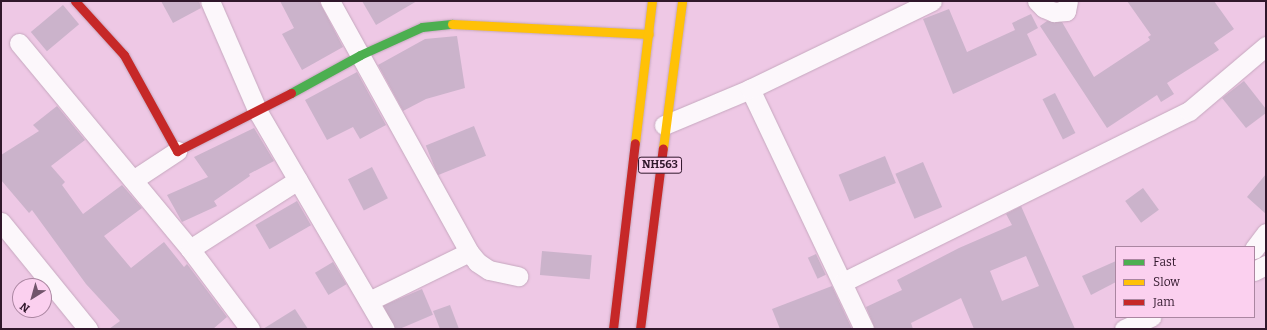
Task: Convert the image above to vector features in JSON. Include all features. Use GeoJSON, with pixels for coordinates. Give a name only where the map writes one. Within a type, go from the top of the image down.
{"type":"FeatureCollection","features":[{"type":"Feature","properties":{"kind":"main road"},"geometry":{"type":"LineString","coordinates":[[75,1],[124,55],[177,151],[258,112],[360,55],[422,27],[464,23],[648,34]]}},
{"type":"Feature","properties":{"kind":"main road","name":"NH563"},"geometry":{"type":"LineString","coordinates":[[613,329],[652,1]]}},
{"type":"Feature","properties":{"kind":"main road","name":"NH563"},"geometry":{"type":"LineString","coordinates":[[640,329],[664,125],[682,1]]}},
{"type":"Feature","properties":{"kind":"street"},"geometry":{"type":"LineString","coordinates":[[210,1],[258,112],[385,329]]}},
{"type":"Feature","properties":{"kind":"street"},"geometry":{"type":"LineString","coordinates":[[330,1],[469,252],[477,262],[489,270],[518,276]]}},
{"type":"Feature","properties":{"kind":"street"},"geometry":{"type":"LineString","coordinates":[[664,125],[750,89],[932,1]]}},
{"type":"Feature","properties":{"kind":"street"},"geometry":{"type":"LineString","coordinates":[[1037,1],[1044,8],[1054,12],[1066,11],[1068,1]]}},
{"type":"Feature","properties":{"kind":"street"},"geometry":{"type":"LineString","coordinates":[[19,43],[190,249],[250,329]]}},
{"type":"Feature","properties":{"kind":"street"},"geometry":{"type":"LineString","coordinates":[[843,282],[1189,111],[1266,46]]}},
{"type":"Feature","properties":{"kind":"street"},"geometry":{"type":"LineString","coordinates":[[750,89],[864,329]]}},
{"type":"Feature","properties":{"kind":"street"},"geometry":{"type":"LineString","coordinates":[[133,180],[177,151]]}},
{"type":"Feature","properties":{"kind":"street"},"geometry":{"type":"LineString","coordinates":[[190,249],[298,180]]}},
{"type":"Feature","properties":{"kind":"street"},"geometry":{"type":"LineString","coordinates":[[1,222],[88,329]]}},
{"type":"Feature","properties":{"kind":"street"},"geometry":{"type":"LineString","coordinates":[[1255,248],[1266,234]]}},
{"type":"Feature","properties":{"kind":"street"},"geometry":{"type":"LineString","coordinates":[[369,301],[469,252]]}},
{"type":"Feature","properties":{"kind":"street"},"geometry":{"type":"LineString","coordinates":[[1255,270],[1266,265]]}},
{"type":"Feature","properties":{"kind":"street"},"geometry":{"type":"LineString","coordinates":[[1124,329],[1149,318]]}},
{"type":"Feature","properties":{"kind":"building"},"geometry":{"type":"Polygon","coordinates":[[[161,1],[199,1],[201,8],[173,23],[161,1]]]}},
{"type":"Feature","properties":{"kind":"building"},"geometry":{"type":"Polygon","coordinates":[[[280,1],[319,1],[343,47],[302,70],[282,34],[294,28],[280,1]]]}},
{"type":"Feature","properties":{"kind":"building"},"geometry":{"type":"Polygon","coordinates":[[[362,1],[417,1],[376,25],[362,1]]]}},
{"type":"Feature","properties":{"kind":"building"},"geometry":{"type":"Polygon","coordinates":[[[1127,1],[1214,1],[1234,29],[1214,43],[1219,50],[1167,83],[1174,94],[1161,102],[1157,95],[1107,128],[1040,26],[1047,21],[1062,22],[1094,77],[1150,40],[1148,37],[1151,35],[1127,1]]]}},
{"type":"Feature","properties":{"kind":"building"},"geometry":{"type":"Polygon","coordinates":[[[63,5],[79,24],[47,51],[31,32],[63,5]]]}},
{"type":"Feature","properties":{"kind":"building"},"geometry":{"type":"Polygon","coordinates":[[[949,9],[967,52],[1015,30],[1012,23],[1031,14],[1038,28],[1027,34],[1037,55],[953,94],[923,19],[949,9]]]}},
{"type":"Feature","properties":{"kind":"building"},"geometry":{"type":"Polygon","coordinates":[[[457,36],[465,88],[426,99],[403,111],[378,65],[425,39],[457,36]]]}},
{"type":"Feature","properties":{"kind":"building"},"geometry":{"type":"Polygon","coordinates":[[[357,72],[386,125],[360,139],[353,127],[327,140],[305,100],[357,72]]]}},
{"type":"Feature","properties":{"kind":"building"},"geometry":{"type":"Polygon","coordinates":[[[1244,81],[1266,109],[1266,113],[1246,128],[1222,98],[1244,81]]]}},
{"type":"Feature","properties":{"kind":"building"},"geometry":{"type":"Polygon","coordinates":[[[1055,93],[1075,133],[1063,139],[1043,99],[1055,93]]]}},
{"type":"Feature","properties":{"kind":"building"},"geometry":{"type":"Polygon","coordinates":[[[57,106],[85,140],[51,166],[65,182],[62,185],[83,214],[122,185],[142,208],[104,236],[131,268],[164,242],[184,267],[187,264],[227,317],[213,329],[109,329],[120,321],[86,284],[32,210],[29,213],[1,180],[1,155],[39,131],[33,125],[57,106]]]}},
{"type":"Feature","properties":{"kind":"building"},"geometry":{"type":"Polygon","coordinates":[[[474,126],[486,156],[438,175],[426,145],[474,126]]]}},
{"type":"Feature","properties":{"kind":"building"},"geometry":{"type":"Polygon","coordinates":[[[254,128],[274,161],[249,174],[250,176],[214,201],[217,206],[182,222],[167,195],[208,177],[194,157],[254,128]]]}},
{"type":"Feature","properties":{"kind":"building"},"geometry":{"type":"Polygon","coordinates":[[[885,156],[896,183],[850,202],[839,175],[885,156]]]}},
{"type":"Feature","properties":{"kind":"building"},"geometry":{"type":"Polygon","coordinates":[[[923,162],[942,207],[915,219],[895,174],[923,162]]]}},
{"type":"Feature","properties":{"kind":"building"},"geometry":{"type":"Polygon","coordinates":[[[372,167],[388,198],[364,210],[348,179],[372,167]]]}},
{"type":"Feature","properties":{"kind":"building"},"geometry":{"type":"Polygon","coordinates":[[[1266,174],[1266,214],[1247,197],[1266,174]]]}},
{"type":"Feature","properties":{"kind":"building"},"geometry":{"type":"Polygon","coordinates":[[[1143,188],[1159,210],[1141,223],[1125,201],[1143,188]]]}},
{"type":"Feature","properties":{"kind":"building"},"geometry":{"type":"Polygon","coordinates":[[[297,201],[311,225],[269,249],[255,225],[297,201]]]}},
{"type":"Feature","properties":{"kind":"building"},"geometry":{"type":"Polygon","coordinates":[[[1021,206],[1075,329],[974,329],[961,298],[911,323],[913,329],[875,329],[866,307],[902,290],[897,280],[959,248],[1012,225],[1006,214],[1021,206]],[[1026,256],[990,271],[1002,301],[1039,286],[1026,256]]]}},
{"type":"Feature","properties":{"kind":"building"},"geometry":{"type":"Polygon","coordinates":[[[542,251],[592,255],[590,279],[540,275],[542,251]]]}},
{"type":"Feature","properties":{"kind":"building"},"geometry":{"type":"Polygon","coordinates":[[[816,254],[826,275],[818,279],[808,258],[816,254]]]}},
{"type":"Feature","properties":{"kind":"building"},"geometry":{"type":"Polygon","coordinates":[[[1115,261],[1115,283],[1091,295],[1082,276],[1115,261]]]}},
{"type":"Feature","properties":{"kind":"building"},"geometry":{"type":"Polygon","coordinates":[[[333,262],[346,284],[328,295],[315,273],[333,262]]]}},
{"type":"Feature","properties":{"kind":"building"},"geometry":{"type":"Polygon","coordinates":[[[832,286],[852,329],[780,329],[772,309],[832,286]]]}},
{"type":"Feature","properties":{"kind":"building"},"geometry":{"type":"Polygon","coordinates":[[[422,289],[433,315],[399,329],[393,329],[383,305],[422,289]]]}},
{"type":"Feature","properties":{"kind":"building"},"geometry":{"type":"Polygon","coordinates":[[[450,305],[459,329],[440,329],[433,311],[450,305]]]}},
{"type":"Feature","properties":{"kind":"building"},"geometry":{"type":"Polygon","coordinates":[[[295,309],[308,329],[263,329],[295,309]]]}},
{"type":"Feature","properties":{"kind":"traffic: fast"},"geometry":{"type":"LineString","coordinates":[[291,93],[360,55],[422,27],[452,24]]}},
{"type":"Feature","properties":{"kind":"traffic: slow"},"geometry":{"type":"LineString","coordinates":[[635,143],[652,1]]}},
{"type":"Feature","properties":{"kind":"traffic: slow"},"geometry":{"type":"LineString","coordinates":[[663,148],[682,1]]}},
{"type":"Feature","properties":{"kind":"traffic: slow"},"geometry":{"type":"LineString","coordinates":[[452,24],[649,34]]}},
{"type":"Feature","properties":{"kind":"traffic: jam"},"geometry":{"type":"LineString","coordinates":[[75,1],[124,55],[177,151],[291,93]]}},
{"type":"Feature","properties":{"kind":"traffic: jam"},"geometry":{"type":"LineString","coordinates":[[613,329],[635,143]]}},
{"type":"Feature","properties":{"kind":"traffic: jam"},"geometry":{"type":"LineString","coordinates":[[640,329],[663,148]]}}]}
